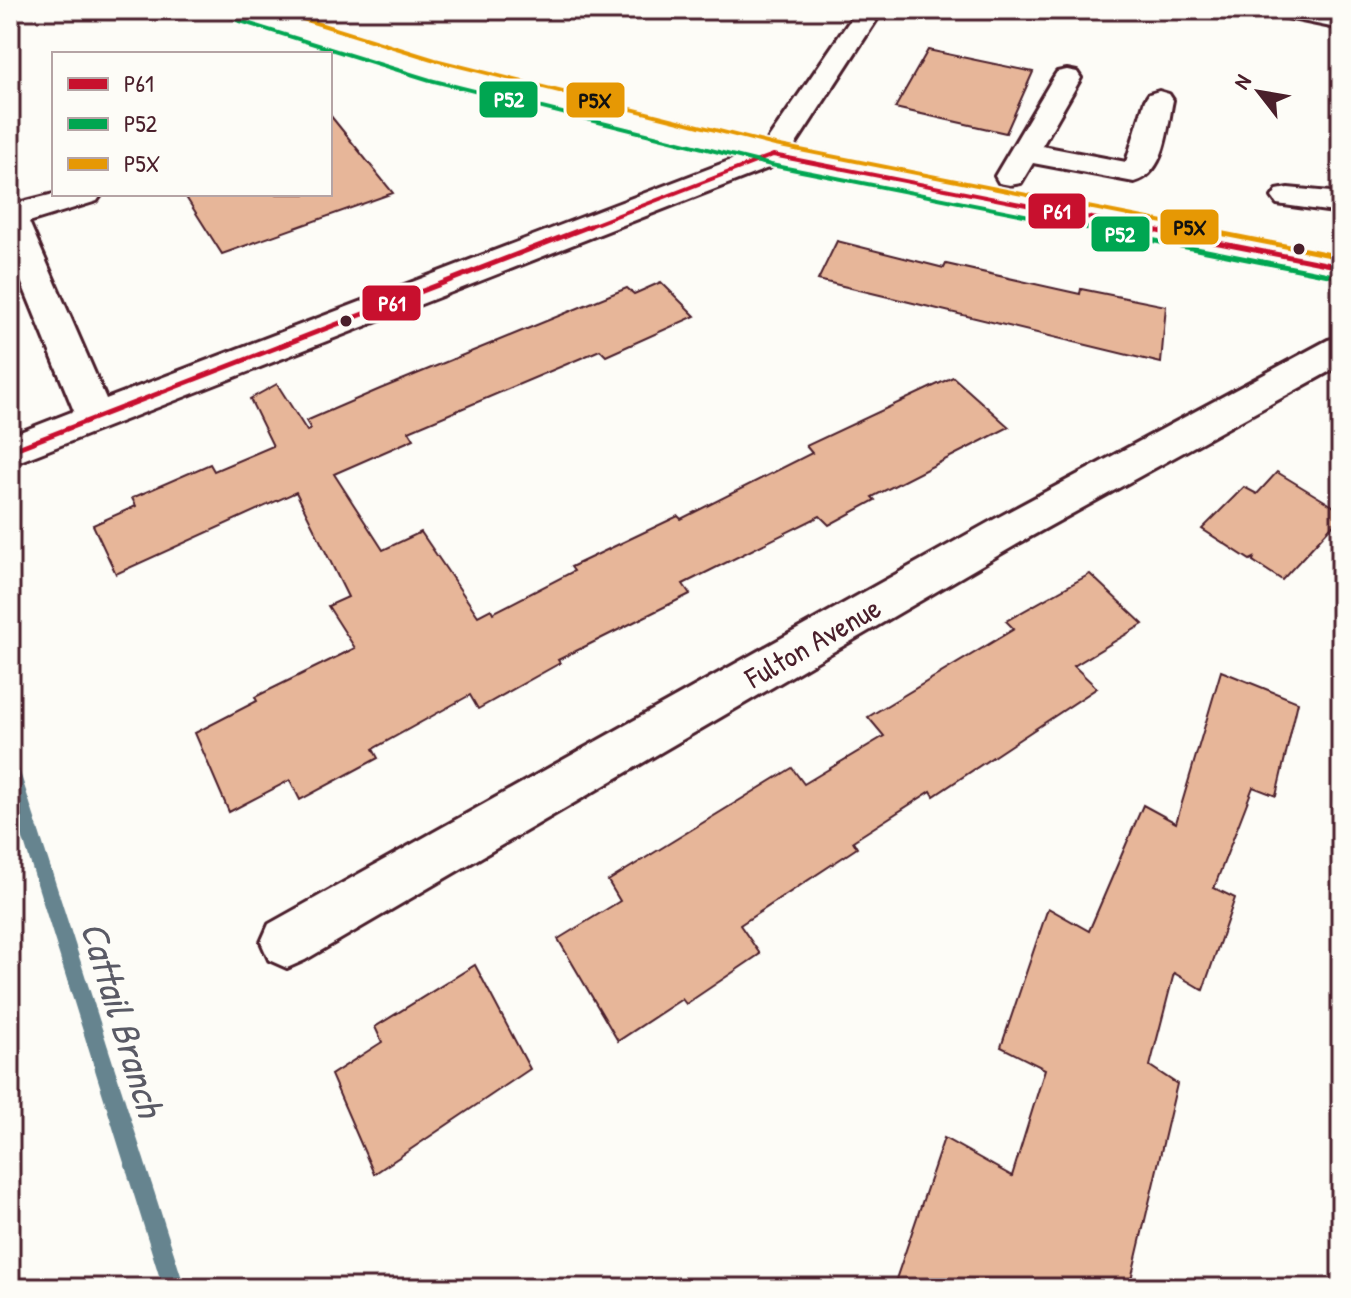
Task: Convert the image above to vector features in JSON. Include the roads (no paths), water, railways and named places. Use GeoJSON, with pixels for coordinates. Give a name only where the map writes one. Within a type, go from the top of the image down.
{"type":"FeatureCollection","features":[{"type":"Feature","properties":{"kind":"street"},"geometry":{"type":"LineString","coordinates":[[240,10],[432,70],[773,155],[1341,267]]}},
{"type":"Feature","properties":{"kind":"street"},"geometry":{"type":"LineString","coordinates":[[10,451],[773,155],[870,10]]}},
{"type":"Feature","properties":{"kind":"street"},"geometry":{"type":"LineString","coordinates":[[1286,10],[1341,21]]}},
{"type":"Feature","properties":{"kind":"street"},"geometry":{"type":"LineString","coordinates":[[997,199],[1067,78]]}},
{"type":"Feature","properties":{"kind":"street"},"geometry":{"type":"LineString","coordinates":[[1024,152],[1134,173],[1145,159],[1159,100]]}},
{"type":"Feature","properties":{"kind":"street"},"geometry":{"type":"LineString","coordinates":[[1071,213],[1083,163]]}},
{"type":"Feature","properties":{"kind":"street"},"geometry":{"type":"LineString","coordinates":[[79,196],[11,216],[96,418]]}},
{"type":"Feature","properties":{"kind":"street"},"geometry":{"type":"LineString","coordinates":[[1288,197],[1341,203]]}},
{"type":"Feature","properties":{"kind":"street","name":"Fulton Avenue"},"geometry":{"type":"LineString","coordinates":[[287,942],[1007,531],[1341,349]]}},
{"type":"Feature","properties":{"kind":"waterway","name":"Cattail Branch"},"geometry":{"type":"LineString","coordinates":[[10,769],[174,1288]]}}]}
